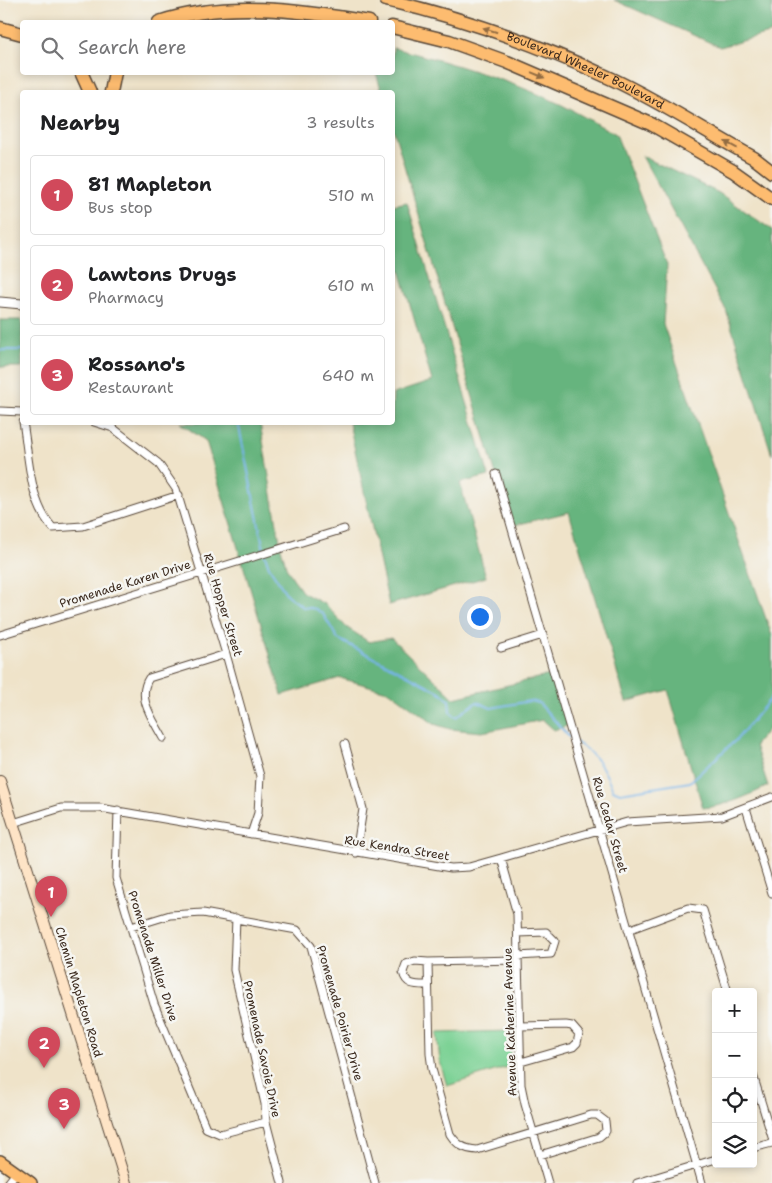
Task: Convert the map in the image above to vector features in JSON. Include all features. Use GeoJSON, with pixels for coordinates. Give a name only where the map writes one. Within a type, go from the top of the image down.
{"type":"FeatureCollection","features":[{"type":"Feature","properties":{"kind":"highway"},"geometry":{"type":"LineString","coordinates":[[265,0],[368,20]]}},
{"type":"Feature","properties":{"kind":"highway","name":"Boulevard Wheeler Boulevard"},"geometry":{"type":"LineString","coordinates":[[386,0],[428,10],[520,40],[613,79],[754,158],[772,172]]}},
{"type":"Feature","properties":{"kind":"highway"},"geometry":{"type":"LineString","coordinates":[[163,20],[178,13],[206,6],[267,5],[356,20]]}},
{"type":"Feature","properties":{"kind":"highway"},"geometry":{"type":"LineString","coordinates":[[0,28],[20,33]]}},
{"type":"Feature","properties":{"kind":"highway","name":"Boulevard Wheeler Boulevard"},"geometry":{"type":"LineString","coordinates":[[395,28],[449,41],[499,59],[651,124],[733,171],[772,199]]}},
{"type":"Feature","properties":{"kind":"highway"},"geometry":{"type":"LineString","coordinates":[[82,75],[89,90]]}},
{"type":"Feature","properties":{"kind":"highway"},"geometry":{"type":"LineString","coordinates":[[111,90],[114,75]]}},
{"type":"Feature","properties":{"kind":"main road","name":"Chemin Mapleton Road"},"geometry":{"type":"LineString","coordinates":[[0,781],[126,1183]]}},
{"type":"Feature","properties":{"kind":"main road"},"geometry":{"type":"LineString","coordinates":[[0,1161],[30,1183]]}},
{"type":"Feature","properties":{"kind":"street"},"geometry":{"type":"LineString","coordinates":[[0,302],[20,304]]}},
{"type":"Feature","properties":{"kind":"street"},"geometry":{"type":"LineString","coordinates":[[0,411],[20,416]]}},
{"type":"Feature","properties":{"kind":"street"},"geometry":{"type":"LineString","coordinates":[[23,425],[34,491],[44,520],[53,528],[82,526],[179,495]]}},
{"type":"Feature","properties":{"kind":"street","name":"Rue Hopper Street"},"geometry":{"type":"LineString","coordinates":[[104,425],[113,428],[158,463],[179,495],[260,776],[258,813],[252,834]]}},
{"type":"Feature","properties":{"kind":"street","name":"Rue Cedar Street"},"geometry":{"type":"LineString","coordinates":[[496,474],[702,1183]]}},
{"type":"Feature","properties":{"kind":"street","name":"Promenade Karen Drive"},"geometry":{"type":"LineString","coordinates":[[0,635],[344,529]]}},
{"type":"Feature","properties":{"kind":"street"},"geometry":{"type":"LineString","coordinates":[[501,648],[543,635]]}},
{"type":"Feature","properties":{"kind":"street"},"geometry":{"type":"LineString","coordinates":[[163,738],[143,697],[143,687],[149,678],[226,654]]}},
{"type":"Feature","properties":{"kind":"street"},"geometry":{"type":"LineString","coordinates":[[345,744],[362,809],[356,853]]}},
{"type":"Feature","properties":{"kind":"street","name":"Rue Kendra Street"},"geometry":{"type":"LineString","coordinates":[[13,823],[61,808],[82,807],[118,810],[356,853],[451,868],[469,867],[627,822],[722,816],[772,797]]}},
{"type":"Feature","properties":{"kind":"street"},"geometry":{"type":"LineString","coordinates":[[746,808],[772,893]]}},
{"type":"Feature","properties":{"kind":"street","name":"Promenade Miller Drive"},"geometry":{"type":"LineString","coordinates":[[118,810],[116,878],[154,1004],[206,1128],[220,1134],[266,1122]]}},
{"type":"Feature","properties":{"kind":"street","name":"Avenue Katherine Avenue"},"geometry":{"type":"LineString","coordinates":[[501,858],[516,914],[518,933],[523,1094],[548,1183]]}},
{"type":"Feature","properties":{"kind":"street"},"geometry":{"type":"LineString","coordinates":[[628,930],[688,908],[702,910],[727,988]]}},
{"type":"Feature","properties":{"kind":"street","name":"Promenade Poirier Drive"},"geometry":{"type":"LineString","coordinates":[[131,927],[170,915],[202,913],[297,930],[311,946],[375,1183]]}},
{"type":"Feature","properties":{"kind":"street","name":"Promenade Savoie Drive"},"geometry":{"type":"LineString","coordinates":[[236,918],[234,970],[264,1104],[266,1122],[282,1183]]}},
{"type":"Feature","properties":{"kind":"street"},"geometry":{"type":"LineString","coordinates":[[428,985],[407,982],[403,972],[406,964],[410,962],[518,958],[548,955],[554,950],[555,941],[546,932],[518,933]]}},
{"type":"Feature","properties":{"kind":"street"},"geometry":{"type":"LineString","coordinates":[[428,962],[432,1069],[450,1134],[456,1143],[466,1149],[478,1150],[591,1115],[597,1115],[606,1121],[606,1131],[599,1137],[540,1155]]}},
{"type":"Feature","properties":{"kind":"street"},"geometry":{"type":"LineString","coordinates":[[520,1026],[566,1025],[576,1029],[579,1034],[577,1043],[573,1047],[521,1062]]}},
{"type":"Feature","properties":{"kind":"street"},"geometry":{"type":"LineString","coordinates":[[754,1078],[772,1137]]}},
{"type":"Feature","properties":{"kind":"street"},"geometry":{"type":"LineString","coordinates":[[757,1147],[772,1143]]}},
{"type":"Feature","properties":{"kind":"street"},"geometry":{"type":"LineString","coordinates":[[637,1183],[712,1160]]}},
{"type":"Feature","properties":{"kind":"street"},"geometry":{"type":"LineString","coordinates":[[8,1183],[16,1172]]}},
{"type":"Feature","properties":{"kind":"green space"},"geometry":{"type":"Polygon","coordinates":[[[614,0],[772,0],[772,33],[720,47],[614,0]]]}},
{"type":"Feature","properties":{"kind":"green space"},"geometry":{"type":"Polygon","coordinates":[[[395,49],[457,65],[543,96],[616,134],[667,265],[663,324],[772,636],[772,725],[755,745],[768,786],[728,803],[703,808],[668,690],[626,702],[569,512],[511,526],[395,135],[395,90],[381,90],[377,75],[395,75],[395,49]]]}},
{"type":"Feature","properties":{"kind":"green space"},"geometry":{"type":"Polygon","coordinates":[[[642,156],[719,193],[772,230],[772,455],[726,310],[642,156]]]}},
{"type":"Feature","properties":{"kind":"green space"},"geometry":{"type":"Polygon","coordinates":[[[407,202],[489,476],[460,483],[486,577],[389,605],[349,425],[395,425],[395,393],[432,381],[395,253],[395,205],[407,202]]]}},
{"type":"Feature","properties":{"kind":"green space"},"geometry":{"type":"Polygon","coordinates":[[[0,320],[20,320],[20,367],[0,367],[0,320]]]}},
{"type":"Feature","properties":{"kind":"green space"},"geometry":{"type":"Polygon","coordinates":[[[183,425],[260,425],[281,548],[287,569],[302,592],[326,605],[346,627],[369,642],[391,638],[454,698],[554,674],[569,725],[554,730],[543,720],[482,732],[450,729],[434,724],[391,692],[340,678],[282,695],[206,441],[183,425]]]}},
{"type":"Feature","properties":{"kind":"green space"},"geometry":{"type":"Polygon","coordinates":[[[511,1031],[510,1066],[447,1086],[440,1062],[437,1033],[511,1031]]]}},
{"type":"Feature","properties":{"kind":"waterway"},"geometry":{"type":"LineString","coordinates":[[0,350],[20,350]]}},
{"type":"Feature","properties":{"kind":"waterway"},"geometry":{"type":"LineString","coordinates":[[239,425],[264,550]]}},
{"type":"Feature","properties":{"kind":"waterway"},"geometry":{"type":"LineString","coordinates":[[265,555],[269,567],[287,595],[303,607],[316,609],[323,614],[338,639],[440,692],[449,700],[450,712],[456,717],[477,702],[491,708],[530,701],[539,703],[570,738]]}},
{"type":"Feature","properties":{"kind":"waterway"},"geometry":{"type":"LineString","coordinates":[[576,742],[594,757],[606,774],[613,790],[620,793],[690,782],[737,739],[772,697]]}},
{"type":"Feature","properties":{"kind":"place","name":"81 Mapleton"},"geometry":{"type":"Point","coordinates":[51,917]}},
{"type":"Feature","properties":{"kind":"place","name":"Lawtons Drugs"},"geometry":{"type":"Point","coordinates":[44,1068]}},
{"type":"Feature","properties":{"kind":"place","name":"Rossano's"},"geometry":{"type":"Point","coordinates":[64,1129]}}]}
